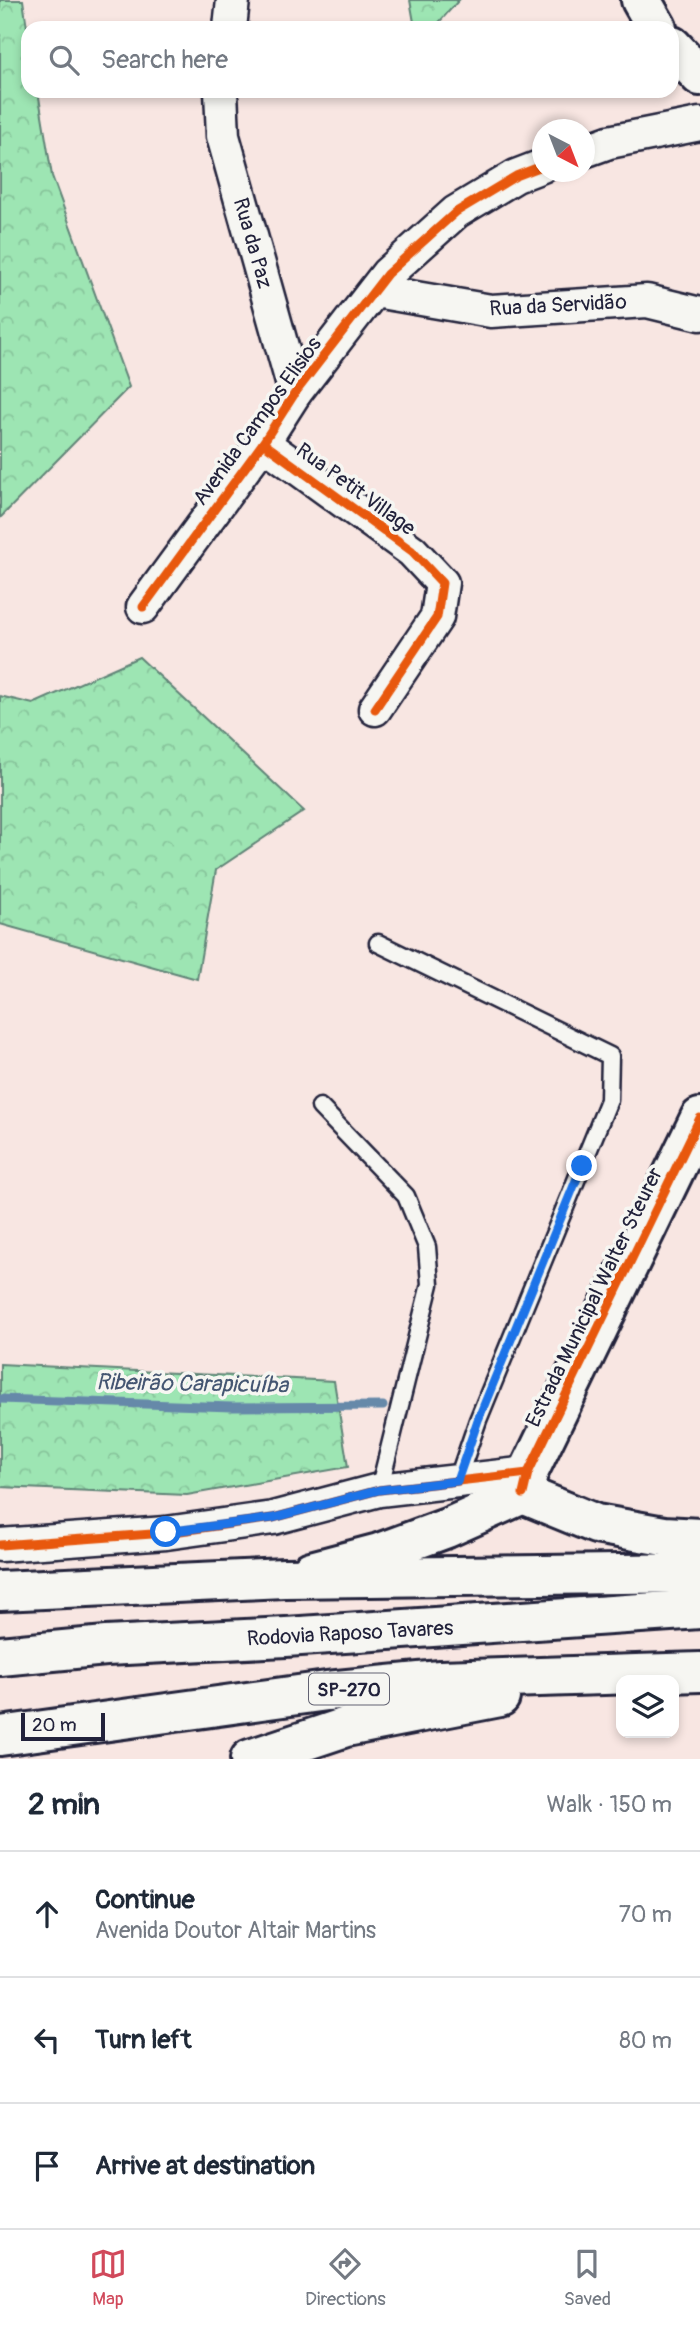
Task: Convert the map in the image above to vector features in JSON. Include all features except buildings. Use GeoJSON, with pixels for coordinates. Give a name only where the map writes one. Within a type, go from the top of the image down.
{"type":"FeatureCollection","features":[{"type":"Feature","properties":{"kind":"main road"},"geometry":{"type":"LineString","coordinates":[[641,0],[653,21]]}},
{"type":"Feature","properties":{"kind":"main road"},"geometry":{"type":"LineString","coordinates":[[679,54],[700,76]]}},
{"type":"Feature","properties":{"kind":"main road","name":"Estrada Municipal Walter Steurer"},"geometry":{"type":"LineString","coordinates":[[525,1483],[697,1132]]}},
{"type":"Feature","properties":{"kind":"main road"},"geometry":{"type":"LineString","coordinates":[[284,1578],[379,1553],[447,1528],[525,1483],[596,1524],[664,1536],[700,1538]]}},
{"type":"Feature","properties":{"kind":"main road"},"geometry":{"type":"LineString","coordinates":[[0,1591],[284,1578],[700,1573]]}},
{"type":"Feature","properties":{"kind":"main road","name":"Rodovia Raposo Tavares"},"geometry":{"type":"LineString","coordinates":[[0,1656],[106,1646],[286,1637],[700,1609]]}},
{"type":"Feature","properties":{"kind":"main road","name":"SP-270"},"geometry":{"type":"LineString","coordinates":[[0,1736],[327,1691],[440,1680],[700,1672]]}},
{"type":"Feature","properties":{"kind":"main road"},"geometry":{"type":"LineString","coordinates":[[250,1759],[346,1727],[619,1674]]}},
{"type":"Feature","properties":{"kind":"street"},"geometry":{"type":"LineString","coordinates":[[231,21],[233,0]]}},
{"type":"Feature","properties":{"kind":"street","name":"Rua da Paz"},"geometry":{"type":"LineString","coordinates":[[221,98],[223,136],[295,393]]}},
{"type":"Feature","properties":{"kind":"street"},"geometry":{"type":"LineString","coordinates":[[595,147],[700,124]]}},
{"type":"Feature","properties":{"kind":"street","name":"Avenida Campos Elisios"},"geometry":{"type":"LineString","coordinates":[[143,607],[263,443],[295,393],[387,274],[456,212],[516,176],[532,170]]}},
{"type":"Feature","properties":{"kind":"street","name":"Rua da Servidão"},"geometry":{"type":"LineString","coordinates":[[375,291],[491,311],[647,301],[700,314]]}},
{"type":"Feature","properties":{"kind":"street","name":"Rua Petit Village"},"geometry":{"type":"LineString","coordinates":[[263,443],[412,551],[442,583],[437,617],[375,709]]}},
{"type":"Feature","properties":{"kind":"street"},"geometry":{"type":"LineString","coordinates":[[0,1545],[166,1532],[273,1518],[379,1490],[457,1481],[525,1483]]}},
{"type":"Feature","properties":{"kind":"lane"},"geometry":{"type":"LineString","coordinates":[[378,943],[610,1055],[609,1100],[478,1420],[457,1481]]}},
{"type":"Feature","properties":{"kind":"lane"},"geometry":{"type":"LineString","coordinates":[[320,1107],[406,1196],[427,1247],[430,1284],[379,1490]]}},
{"type":"Feature","properties":{"kind":"green space"},"geometry":{"type":"Polygon","coordinates":[[[0,0],[23,0],[26,21],[21,21],[21,98],[39,98],[52,176],[129,387],[0,518],[0,0]]]}},
{"type":"Feature","properties":{"kind":"green space"},"geometry":{"type":"Polygon","coordinates":[[[410,0],[459,0],[440,21],[414,21],[410,0]]]}},
{"type":"Feature","properties":{"kind":"green space"},"geometry":{"type":"Polygon","coordinates":[[[139,657],[304,811],[216,870],[197,979],[0,924],[0,696],[33,704],[139,657]]]}},
{"type":"Feature","properties":{"kind":"green space"},"geometry":{"type":"Polygon","coordinates":[[[0,1364],[334,1381],[348,1467],[187,1495],[0,1487],[0,1364]]]}},
{"type":"Feature","properties":{"kind":"waterway","name":"Ribeirão Carapicuíba"},"geometry":{"type":"LineString","coordinates":[[0,1399],[232,1407],[383,1406]]}},
{"type":"Feature","properties":{"kind":"cycle path"},"geometry":{"type":"LineString","coordinates":[[143,607],[263,443],[295,393],[387,274],[456,212],[516,176],[532,170]]}},
{"type":"Feature","properties":{"kind":"cycle path"},"geometry":{"type":"LineString","coordinates":[[263,443],[412,551],[442,583],[437,617],[375,709]]}},
{"type":"Feature","properties":{"kind":"cycle path"},"geometry":{"type":"LineString","coordinates":[[523,1494],[528,1473],[700,1118]]}},
{"type":"Feature","properties":{"kind":"cycle path"},"geometry":{"type":"LineString","coordinates":[[0,1545],[166,1533],[273,1518],[379,1490],[528,1473]]}},
{"type":"Feature","properties":{"kind":"route"},"geometry":{"type":"LineString","coordinates":[[166,1532],[273,1518],[379,1490],[457,1481],[478,1420],[582,1166]]}}]}
